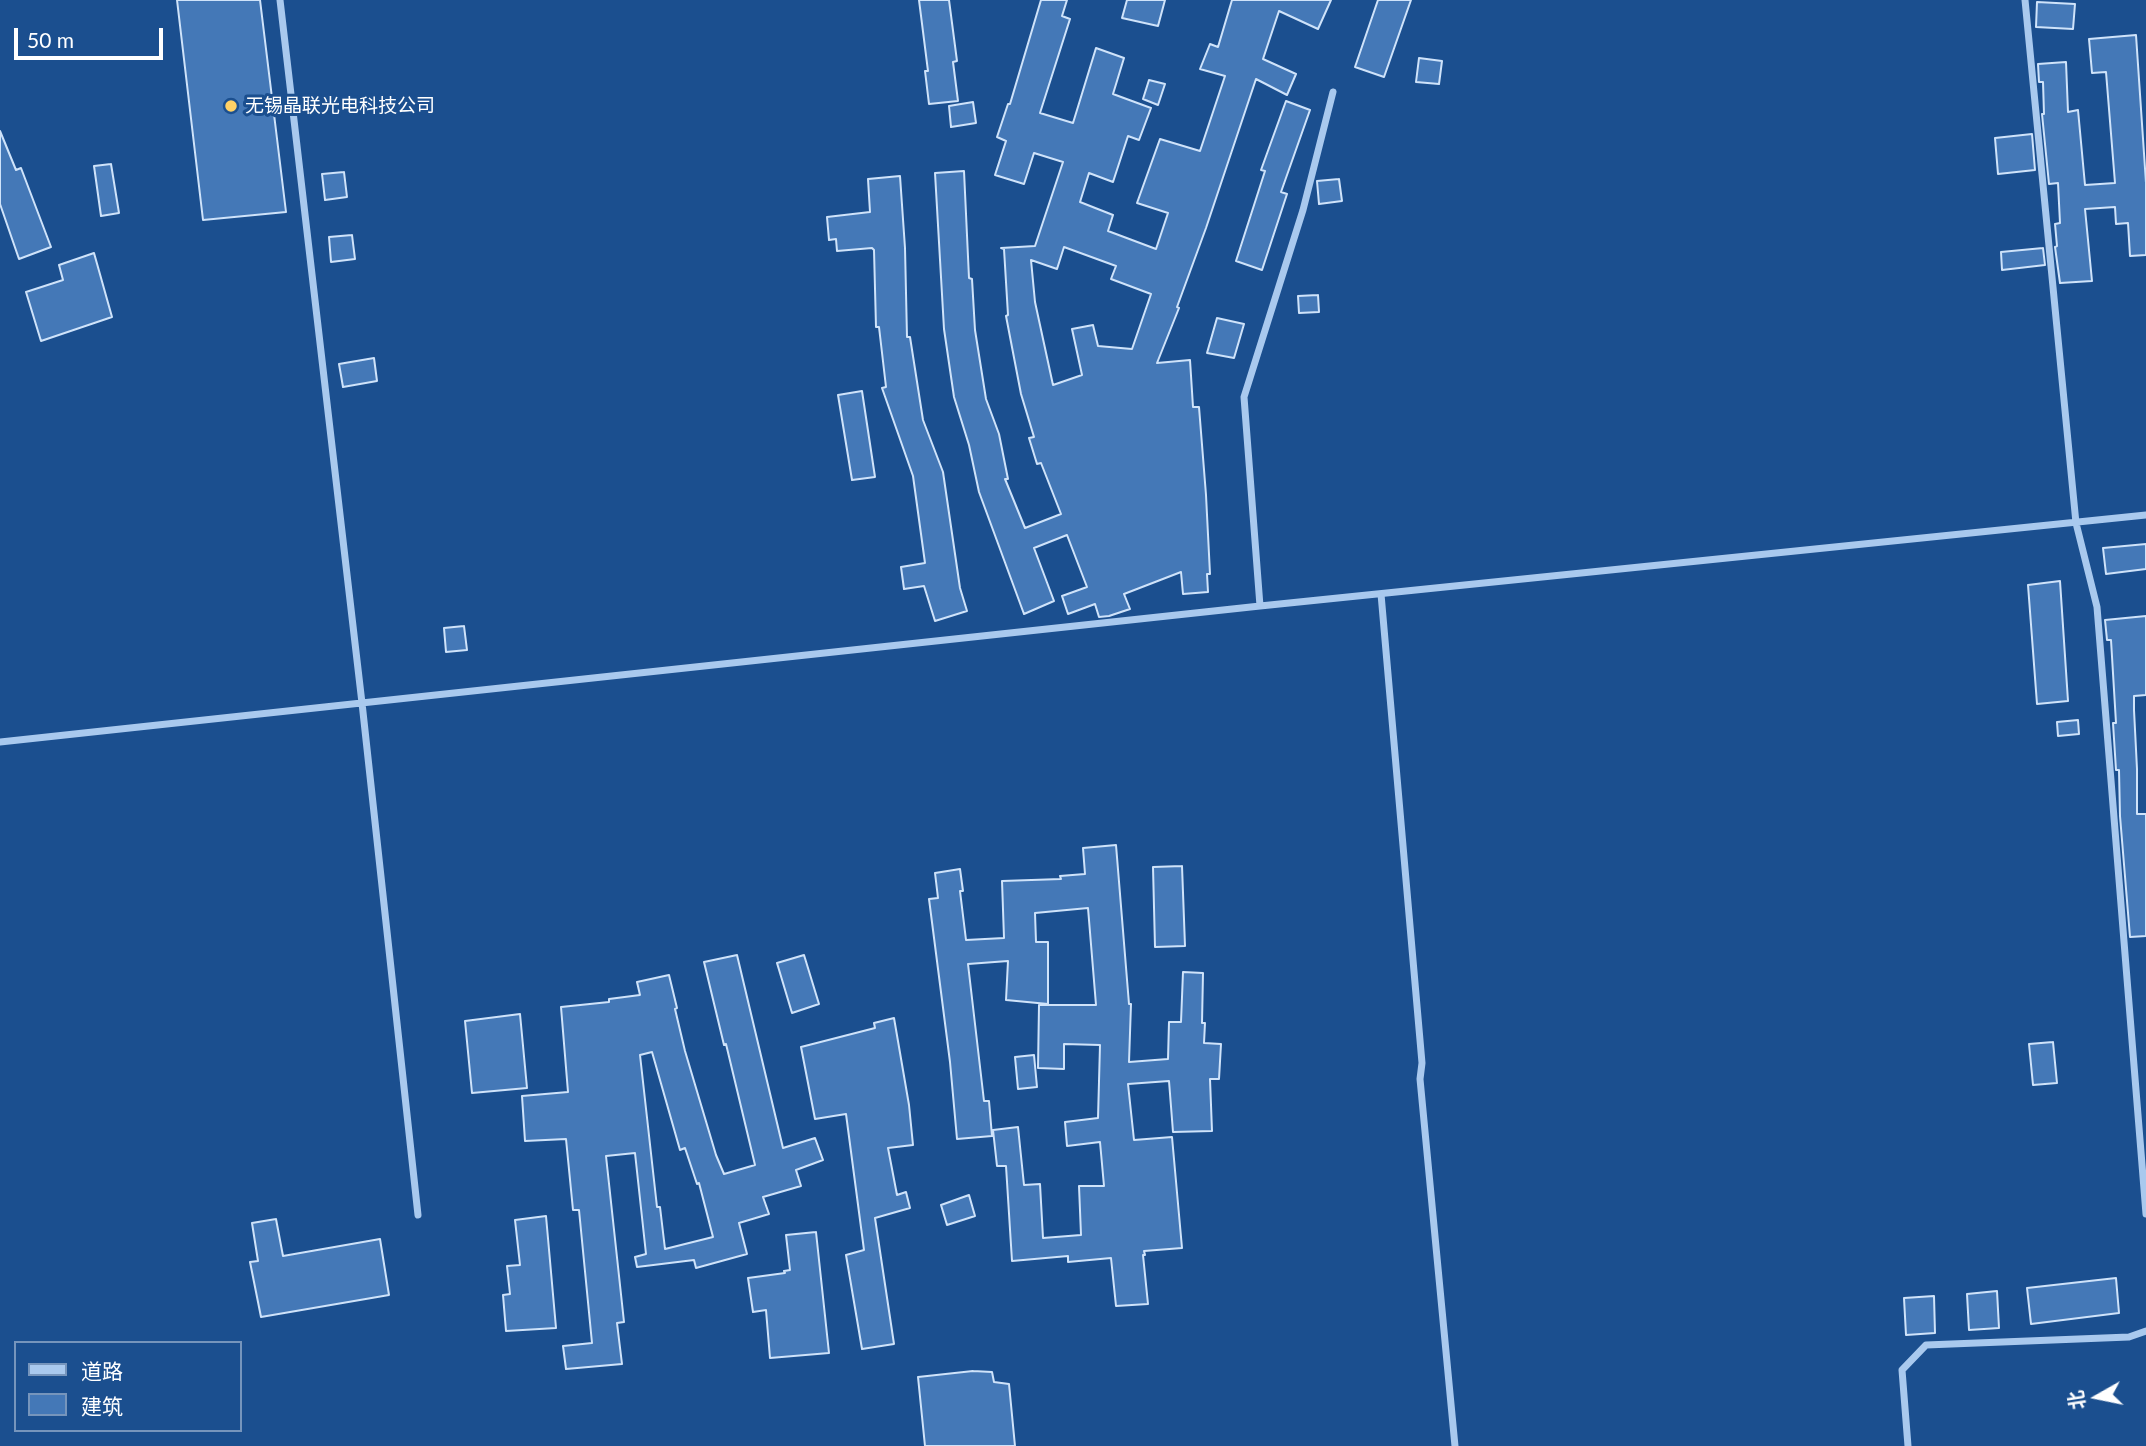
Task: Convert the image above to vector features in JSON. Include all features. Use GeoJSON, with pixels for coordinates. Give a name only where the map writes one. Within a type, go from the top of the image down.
{"type":"FeatureCollection","features":[{"type":"Feature","properties":{"kind":"street"},"geometry":{"type":"LineString","coordinates":[[280,0],[362,703],[418,1215]]}},
{"type":"Feature","properties":{"kind":"street"},"geometry":{"type":"LineString","coordinates":[[2025,0],[2076,523],[2097,607],[2146,1214]]}},
{"type":"Feature","properties":{"kind":"street"},"geometry":{"type":"LineString","coordinates":[[1260,606],[1244,397],[1303,210],[1333,92]]}},
{"type":"Feature","properties":{"kind":"street"},"geometry":{"type":"LineString","coordinates":[[0,742],[1260,606],[2146,515]]}},
{"type":"Feature","properties":{"kind":"street"},"geometry":{"type":"LineString","coordinates":[[1381,594],[1422,1063],[1420,1079],[1455,1446]]}},
{"type":"Feature","properties":{"kind":"street"},"geometry":{"type":"LineString","coordinates":[[1908,1446],[1902,1370],[1926,1345],[2129,1337],[2146,1331]]}},
{"type":"Feature","properties":{"kind":"building","name":"无锡晶联光电科技公司"},"geometry":{"type":"Polygon","coordinates":[[[177,0],[260,0],[286,212],[203,220],[177,0]]]}},
{"type":"Feature","properties":{"kind":"building"},"geometry":{"type":"Polygon","coordinates":[[[919,0],[949,0],[957,61],[953,62],[958,101],[929,104],[925,71],[928,71],[919,0]]]}},
{"type":"Feature","properties":{"kind":"building"},"geometry":{"type":"Polygon","coordinates":[[[1041,0],[1067,0],[1062,16],[1070,19],[1040,113],[1073,123],[1096,48],[1124,58],[1113,94],[1151,108],[1139,140],[1128,136],[1113,182],[1089,173],[1080,202],[1113,215],[1108,231],[1156,249],[1168,213],[1137,203],[1160,139],[1200,151],[1225,76],[1200,69],[1210,44],[1218,47],[1232,0],[1331,0],[1318,29],[1279,11],[1263,59],[1296,74],[1287,95],[1256,79],[1177,307],[1179,308],[1157,363],[1190,360],[1193,407],[1199,407],[1206,495],[1210,574],[1207,574],[1208,592],[1183,594],[1181,572],[1124,594],[1130,609],[1099,617],[1095,604],[1068,614],[1062,596],[1087,587],[1067,535],[1034,548],[1054,601],[1024,614],[979,492],[969,445],[954,397],[944,329],[935,173],[964,171],[969,278],[972,279],[975,330],[986,399],[999,434],[1008,479],[1005,479],[1025,528],[1061,514],[1041,463],[1037,464],[1029,438],[1034,437],[1021,394],[1006,316],[1004,249],[1001,248],[1035,246],[1063,162],[1034,153],[1024,184],[995,175],[1006,141],[997,137],[1010,104],[1041,0]],[[1064,247],[1057,269],[1031,260],[1035,302],[1053,385],[1082,375],[1072,329],[1093,325],[1098,346],[1132,349],[1151,294],[1111,279],[1116,266],[1064,247]]]}},
{"type":"Feature","properties":{"kind":"building"},"geometry":{"type":"Polygon","coordinates":[[[1127,0],[1165,0],[1158,26],[1122,18],[1127,0]]]}},
{"type":"Feature","properties":{"kind":"building"},"geometry":{"type":"Polygon","coordinates":[[[1378,0],[1411,0],[1384,77],[1355,67],[1378,0]]]}},
{"type":"Feature","properties":{"kind":"building"},"geometry":{"type":"Polygon","coordinates":[[[2037,2],[2075,4],[2073,29],[2036,27],[2037,2]]]}},
{"type":"Feature","properties":{"kind":"building"},"geometry":{"type":"Polygon","coordinates":[[[2136,35],[2146,183],[2146,255],[2130,256],[2128,223],[2116,224],[2115,207],[2085,209],[2092,281],[2060,283],[2055,247],[2055,224],[2060,223],[2058,183],[2049,184],[2042,114],[2043,82],[2039,82],[2038,64],[2066,62],[2068,112],[2078,110],[2085,185],[2115,183],[2106,72],[2092,73],[2089,39],[2136,35]]]}},
{"type":"Feature","properties":{"kind":"building"},"geometry":{"type":"Polygon","coordinates":[[[1419,58],[1442,61],[1439,84],[1416,82],[1419,58]]]}},
{"type":"Feature","properties":{"kind":"building"},"geometry":{"type":"Polygon","coordinates":[[[1149,80],[1165,84],[1158,105],[1143,99],[1149,80]]]}},
{"type":"Feature","properties":{"kind":"building"},"geometry":{"type":"Polygon","coordinates":[[[1286,101],[1310,110],[1281,192],[1287,194],[1262,270],[1236,261],[1265,171],[1261,170],[1286,101]]]}},
{"type":"Feature","properties":{"kind":"building"},"geometry":{"type":"Polygon","coordinates":[[[973,102],[976,123],[951,127],[949,106],[973,102]]]}},
{"type":"Feature","properties":{"kind":"building"},"geometry":{"type":"Polygon","coordinates":[[[0,131],[16,170],[21,168],[51,247],[19,259],[0,204],[0,131]]]}},
{"type":"Feature","properties":{"kind":"building"},"geometry":{"type":"Polygon","coordinates":[[[2032,134],[2035,170],[1998,174],[1995,138],[2032,134]]]}},
{"type":"Feature","properties":{"kind":"building"},"geometry":{"type":"Polygon","coordinates":[[[111,164],[119,213],[101,216],[94,166],[111,164]]]}},
{"type":"Feature","properties":{"kind":"building"},"geometry":{"type":"Polygon","coordinates":[[[344,172],[347,197],[325,200],[322,174],[344,172]]]}},
{"type":"Feature","properties":{"kind":"building"},"geometry":{"type":"Polygon","coordinates":[[[900,176],[907,337],[910,337],[923,420],[943,472],[960,588],[967,611],[935,621],[924,586],[904,589],[901,567],[925,563],[913,476],[882,388],[886,387],[879,327],[876,327],[874,250],[837,251],[836,239],[829,240],[827,217],[870,212],[868,179],[900,176]]]}},
{"type":"Feature","properties":{"kind":"building"},"geometry":{"type":"Polygon","coordinates":[[[1339,179],[1342,201],[1319,204],[1317,181],[1339,179]]]}},
{"type":"Feature","properties":{"kind":"building"},"geometry":{"type":"Polygon","coordinates":[[[352,235],[355,259],[331,262],[329,237],[352,235]]]}},
{"type":"Feature","properties":{"kind":"building"},"geometry":{"type":"Polygon","coordinates":[[[2043,248],[2045,265],[2002,270],[2001,252],[2043,248]]]}},
{"type":"Feature","properties":{"kind":"building"},"geometry":{"type":"Polygon","coordinates":[[[94,253],[112,317],[41,341],[26,292],[63,280],[59,265],[94,253]]]}},
{"type":"Feature","properties":{"kind":"building"},"geometry":{"type":"Polygon","coordinates":[[[1318,295],[1319,312],[1299,313],[1298,296],[1318,295]]]}},
{"type":"Feature","properties":{"kind":"building"},"geometry":{"type":"Polygon","coordinates":[[[1217,318],[1244,324],[1234,358],[1207,353],[1217,318]]]}},
{"type":"Feature","properties":{"kind":"building"},"geometry":{"type":"Polygon","coordinates":[[[374,358],[377,381],[343,387],[339,364],[374,358]]]}},
{"type":"Feature","properties":{"kind":"building"},"geometry":{"type":"Polygon","coordinates":[[[862,391],[875,477],[852,480],[838,395],[862,391]]]}},
{"type":"Feature","properties":{"kind":"building"},"geometry":{"type":"Polygon","coordinates":[[[2146,544],[2146,569],[2106,574],[2103,548],[2146,544]]]}},
{"type":"Feature","properties":{"kind":"building"},"geometry":{"type":"Polygon","coordinates":[[[2060,581],[2068,701],[2037,704],[2028,585],[2060,581]]]}},
{"type":"Feature","properties":{"kind":"building"},"geometry":{"type":"Polygon","coordinates":[[[2146,616],[2146,695],[2134,696],[2134,710],[2137,814],[2146,814],[2146,936],[2130,937],[2119,770],[2116,770],[2111,640],[2107,640],[2105,620],[2146,616]]]}},
{"type":"Feature","properties":{"kind":"building"},"geometry":{"type":"Polygon","coordinates":[[[464,626],[467,650],[446,652],[444,628],[464,626]]]}},
{"type":"Feature","properties":{"kind":"building"},"geometry":{"type":"Polygon","coordinates":[[[2078,720],[2079,734],[2058,736],[2057,722],[2078,720]]]}},
{"type":"Feature","properties":{"kind":"building"},"geometry":{"type":"Polygon","coordinates":[[[1116,845],[1131,1004],[1129,1062],[1168,1059],[1169,1022],[1181,1022],[1183,972],[1203,973],[1204,1043],[1221,1044],[1219,1079],[1210,1079],[1212,1131],[1173,1132],[1169,1081],[1128,1084],[1134,1140],[1172,1137],[1182,1248],[1144,1251],[1148,1304],[1116,1306],[1111,1258],[1068,1262],[1068,1256],[1012,1261],[1006,1166],[997,1166],[993,1130],[1018,1127],[1024,1185],[1040,1184],[1043,1238],[1081,1235],[1079,1186],[1104,1186],[1100,1142],[1067,1146],[1065,1122],[1098,1118],[1100,1045],[1064,1044],[1064,1069],[1038,1068],[1039,1005],[1096,1005],[1088,908],[1035,913],[1036,942],[1048,942],[1048,1004],[1006,1000],[1008,961],[968,964],[984,1101],[989,1101],[992,1136],[957,1139],[929,899],[938,898],[935,873],[960,869],[966,940],[1004,938],[1002,881],[1061,879],[1060,876],[1085,874],[1083,848],[1116,845]]]}},
{"type":"Feature","properties":{"kind":"building"},"geometry":{"type":"Polygon","coordinates":[[[1182,866],[1185,946],[1155,947],[1153,867],[1182,866]]]}},
{"type":"Feature","properties":{"kind":"building"},"geometry":{"type":"Polygon","coordinates":[[[737,955],[783,1148],[815,1138],[823,1160],[796,1170],[801,1186],[763,1197],[769,1214],[739,1223],[747,1254],[696,1268],[694,1260],[637,1267],[635,1257],[646,1254],[635,1153],[606,1156],[624,1322],[617,1323],[622,1364],[566,1369],[563,1346],[592,1343],[579,1210],[573,1210],[566,1139],[525,1141],[522,1096],[568,1092],[561,1007],[609,1002],[609,999],[640,995],[637,982],[669,975],[685,1051],[724,1174],[755,1165],[704,962],[737,955]],[[652,1052],[640,1055],[657,1207],[660,1207],[665,1249],[713,1237],[699,1183],[697,1184],[685,1148],[680,1150],[652,1052]]]}},
{"type":"Feature","properties":{"kind":"building"},"geometry":{"type":"Polygon","coordinates":[[[804,955],[819,1004],[792,1013],[777,963],[804,955]]]}},
{"type":"Feature","properties":{"kind":"building"},"geometry":{"type":"Polygon","coordinates":[[[520,1014],[527,1088],[472,1093],[465,1021],[520,1014]]]}},
{"type":"Feature","properties":{"kind":"building"},"geometry":{"type":"Polygon","coordinates":[[[894,1018],[913,1145],[888,1148],[897,1195],[906,1192],[910,1208],[875,1218],[894,1344],[862,1349],[846,1255],[864,1250],[846,1114],[815,1119],[801,1047],[875,1028],[874,1023],[894,1018]]]}},
{"type":"Feature","properties":{"kind":"building"},"geometry":{"type":"Polygon","coordinates":[[[2053,1042],[2057,1083],[2033,1085],[2029,1044],[2053,1042]]]}},
{"type":"Feature","properties":{"kind":"building"},"geometry":{"type":"Polygon","coordinates":[[[1034,1055],[1037,1087],[1018,1089],[1015,1057],[1034,1055]]]}},
{"type":"Feature","properties":{"kind":"building"},"geometry":{"type":"Polygon","coordinates":[[[969,1195],[975,1216],[947,1225],[941,1205],[969,1195]]]}},
{"type":"Feature","properties":{"kind":"building"},"geometry":{"type":"Polygon","coordinates":[[[546,1216],[556,1328],[506,1331],[503,1295],[510,1294],[507,1266],[520,1265],[515,1220],[546,1216]]]}},
{"type":"Feature","properties":{"kind":"building"},"geometry":{"type":"Polygon","coordinates":[[[276,1219],[283,1256],[380,1239],[389,1295],[261,1317],[250,1262],[258,1261],[252,1223],[276,1219]]]}},
{"type":"Feature","properties":{"kind":"building"},"geometry":{"type":"Polygon","coordinates":[[[816,1232],[829,1353],[770,1358],[766,1310],[753,1312],[748,1278],[790,1270],[786,1235],[816,1232]]]}},
{"type":"Feature","properties":{"kind":"building"},"geometry":{"type":"Polygon","coordinates":[[[2116,1278],[2119,1313],[2031,1324],[2027,1288],[2116,1278]]]}},
{"type":"Feature","properties":{"kind":"building"},"geometry":{"type":"Polygon","coordinates":[[[1997,1291],[1999,1328],[1969,1330],[1967,1294],[1997,1291]]]}},
{"type":"Feature","properties":{"kind":"building"},"geometry":{"type":"Polygon","coordinates":[[[1934,1296],[1935,1333],[1906,1335],[1904,1298],[1934,1296]]]}},
{"type":"Feature","properties":{"kind":"building"},"geometry":{"type":"Polygon","coordinates":[[[973,1371],[992,1372],[994,1382],[1009,1384],[1015,1446],[925,1446],[918,1377],[973,1371]]]}},
{"type":"Feature","properties":{"kind":"place","name":"无锡晶联光电科技公司"},"geometry":{"type":"Point","coordinates":[231,106]}}]}
